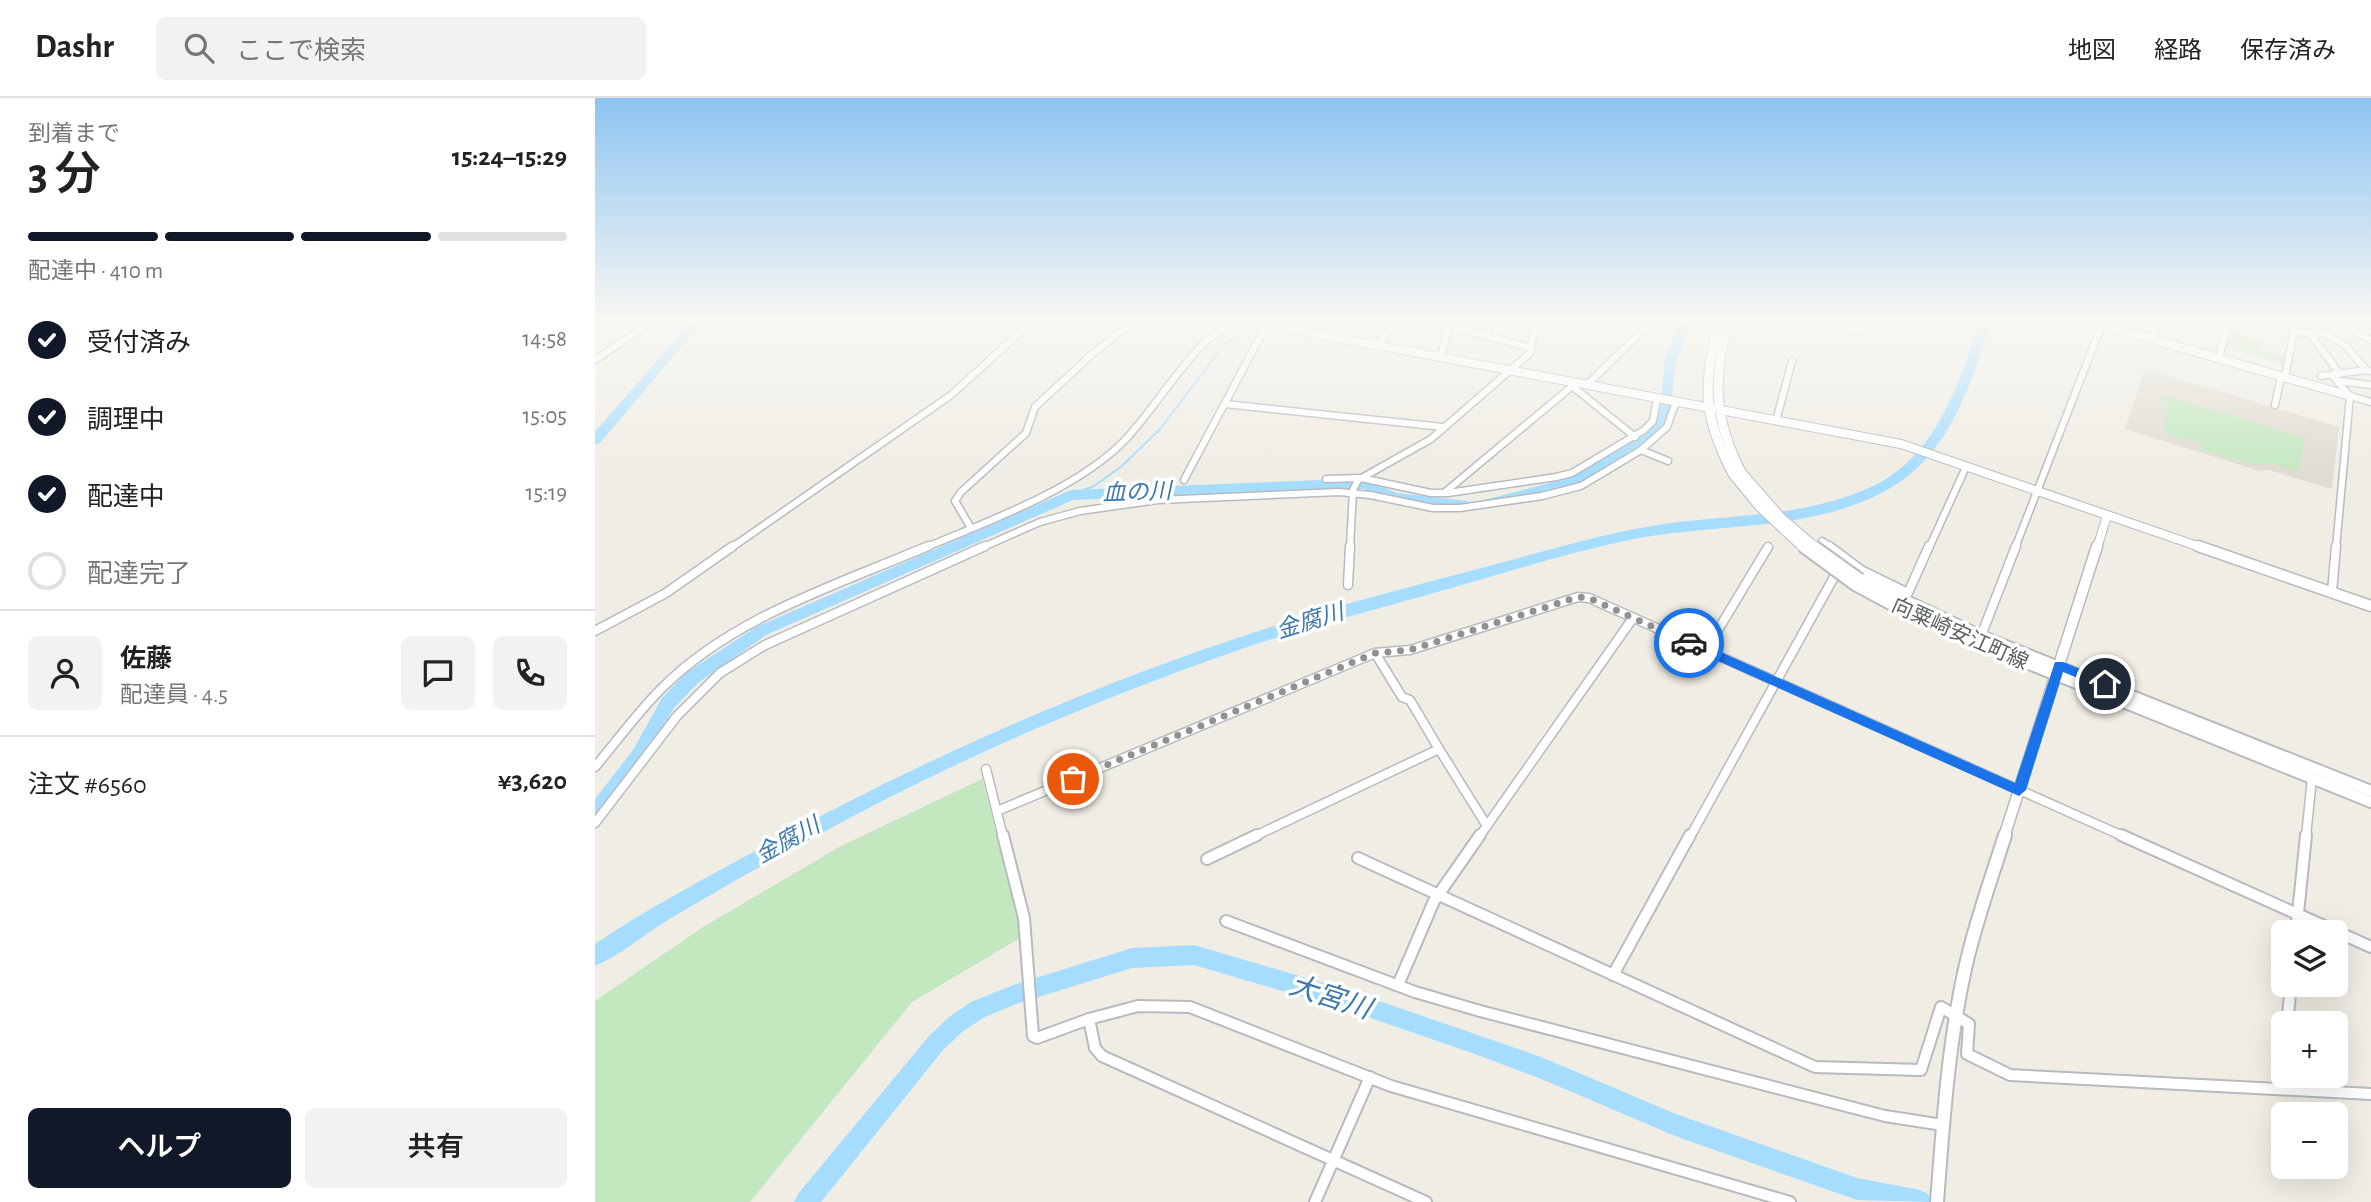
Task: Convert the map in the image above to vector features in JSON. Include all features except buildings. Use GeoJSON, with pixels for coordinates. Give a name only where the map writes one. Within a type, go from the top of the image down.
{"type":"FeatureCollection","features":[{"type":"Feature","properties":{"kind":"main road","name":"向粟崎安江町線"},"geometry":{"type":"LineString","coordinates":[[1708,371],[1706,406],[1716,442],[1755,505],[1813,557],[1919,618],[2371,791]]}},
{"type":"Feature","properties":{"kind":"main road","name":"向粟崎安江町線"},"geometry":{"type":"LineString","coordinates":[[1716,371],[1716,408],[1737,473]]}},
{"type":"Feature","properties":{"kind":"main road","name":"向粟崎安江町線"},"geometry":{"type":"LineString","coordinates":[[1858,582],[2371,802]]}},
{"type":"Feature","properties":{"kind":"street"},"geometry":{"type":"LineString","coordinates":[[595,631],[666,593],[951,395],[978,371]]}},
{"type":"Feature","properties":{"kind":"street"},"geometry":{"type":"LineString","coordinates":[[971,528],[955,501],[961,492],[1026,433],[1035,407],[1077,371]]}},
{"type":"Feature","properties":{"kind":"street"},"geometry":{"type":"LineString","coordinates":[[595,767],[661,689],[723,640],[755,620],[971,528],[1043,496],[1071,480],[1115,448],[1182,371]]}},
{"type":"Feature","properties":{"kind":"street"},"geometry":{"type":"LineString","coordinates":[[1184,480],[1241,371]]}},
{"type":"Feature","properties":{"kind":"street"},"geometry":{"type":"LineString","coordinates":[[1348,585],[1353,492],[1359,479],[1431,439],[1507,371]]}},
{"type":"Feature","properties":{"kind":"street"},"geometry":{"type":"LineString","coordinates":[[1510,371],[1901,444],[2371,606]]}},
{"type":"Feature","properties":{"kind":"street"},"geometry":{"type":"LineString","coordinates":[[1587,385],[1602,371]]}},
{"type":"Feature","properties":{"kind":"street"},"geometry":{"type":"LineString","coordinates":[[1776,421],[1789,371]]}},
{"type":"Feature","properties":{"kind":"street"},"geometry":{"type":"LineString","coordinates":[[1980,636],[2084,371]]}},
{"type":"Feature","properties":{"kind":"street"},"geometry":{"type":"LineString","coordinates":[[2264,371],[2371,402]]}},
{"type":"Feature","properties":{"kind":"street"},"geometry":{"type":"LineString","coordinates":[[2275,405],[2284,371]]}},
{"type":"Feature","properties":{"kind":"street"},"geometry":{"type":"LineString","coordinates":[[2332,592],[2350,396],[2335,371]]}},
{"type":"Feature","properties":{"kind":"street"},"geometry":{"type":"LineString","coordinates":[[2340,378],[2367,371]]}},
{"type":"Feature","properties":{"kind":"street"},"geometry":{"type":"LineString","coordinates":[[2321,376],[2332,375],[2371,385]]}},
{"type":"Feature","properties":{"kind":"street"},"geometry":{"type":"LineString","coordinates":[[1574,384],[1643,446],[1668,461]]}},
{"type":"Feature","properties":{"kind":"street"},"geometry":{"type":"LineString","coordinates":[[1444,493],[1574,384]]}},
{"type":"Feature","properties":{"kind":"street"},"geometry":{"type":"LineString","coordinates":[[1326,479],[1359,479],[1431,493],[1444,493],[1483,489],[1572,472],[1653,421],[1658,398]]}},
{"type":"Feature","properties":{"kind":"street"},"geometry":{"type":"LineString","coordinates":[[595,823],[673,722],[706,685],[728,668],[765,645],[1028,527],[1080,511],[1158,500],[1353,492],[1433,508],[1460,508],[1542,496],[1581,486],[1643,446],[1671,424],[1676,402]]}},
{"type":"Feature","properties":{"kind":"street"},"geometry":{"type":"LineString","coordinates":[[1225,404],[1443,427]]}},
{"type":"Feature","properties":{"kind":"street"},"geometry":{"type":"LineString","coordinates":[[1822,541],[1861,570],[1908,593],[1966,467]]}},
{"type":"Feature","properties":{"kind":"street"},"geometry":{"type":"LineString","coordinates":[[1937,1202],[1955,1014],[1972,939],[2107,516]]}},
{"type":"Feature","properties":{"kind":"street"},"geometry":{"type":"LineString","coordinates":[[1706,650],[1768,547]]}},
{"type":"Feature","properties":{"kind":"street"},"geometry":{"type":"LineString","coordinates":[[1613,975],[1844,559]]}},
{"type":"Feature","properties":{"kind":"street"},"geometry":{"type":"LineString","coordinates":[[997,811],[1375,653],[1410,650],[1578,597],[1589,598],[2371,947]]}},
{"type":"Feature","properties":{"kind":"street"},"geometry":{"type":"LineString","coordinates":[[1398,985],[1439,895],[1633,618]]}},
{"type":"Feature","properties":{"kind":"street"},"geometry":{"type":"LineString","coordinates":[[1375,653],[1402,697],[1410,700],[1487,826]]}},
{"type":"Feature","properties":{"kind":"street"},"geometry":{"type":"LineString","coordinates":[[1207,859],[1439,749]]}},
{"type":"Feature","properties":{"kind":"street"},"geometry":{"type":"LineString","coordinates":[[986,769],[1024,918],[1033,1036],[1037,1038],[1117,1010],[1156,1003],[1190,1007],[1370,1077],[1550,1133],[1790,1202]]}},
{"type":"Feature","properties":{"kind":"street"},"geometry":{"type":"LineString","coordinates":[[2297,920],[2312,778]]}},
{"type":"Feature","properties":{"kind":"street"},"geometry":{"type":"LineString","coordinates":[[1358,858],[1815,1067],[1921,1070],[1941,1007],[1969,1024],[1967,1054],[2010,1075],[2371,1094]]}},
{"type":"Feature","properties":{"kind":"street"},"geometry":{"type":"LineString","coordinates":[[1226,921],[1398,985],[1494,1015],[1885,1116],[1943,1127]]}},
{"type":"Feature","properties":{"kind":"street"},"geometry":{"type":"LineString","coordinates":[[1089,1019],[1095,1048],[1103,1056],[1426,1202]]}},
{"type":"Feature","properties":{"kind":"street"},"geometry":{"type":"LineString","coordinates":[[1315,1202],[1370,1077]]}},
{"type":"Feature","properties":{"kind":"shaded area"},"geometry":{"type":"Polygon","coordinates":[[[2144,371],[2150,371],[2339,427],[2332,489],[2269,470],[2260,471],[2125,429],[2144,371]]]}},
{"type":"Feature","properties":{"kind":"green space"},"geometry":{"type":"Polygon","coordinates":[[[2161,394],[2305,438],[2299,469],[2295,471],[2275,464],[2255,465],[2203,450],[2199,443],[2176,438],[2164,430],[2166,404],[2159,397],[2161,394]]]}},
{"type":"Feature","properties":{"kind":"green space"},"geometry":{"type":"Polygon","coordinates":[[[982,779],[1016,906],[1020,938],[912,1002],[750,1202],[595,1202],[595,1001],[703,927],[841,846],[982,779]]]}},
{"type":"Feature","properties":{"kind":"waterway"},"geometry":{"type":"LineString","coordinates":[[595,440],[655,371]]}},
{"type":"Feature","properties":{"kind":"waterway"},"geometry":{"type":"LineString","coordinates":[[1071,495],[1094,486],[1122,466],[1161,428],[1204,371]]}},
{"type":"Feature","properties":{"kind":"waterway","name":"血の川"},"geometry":{"type":"LineString","coordinates":[[1489,503],[1573,481],[1655,430],[1666,408],[1668,371]]}},
{"type":"Feature","properties":{"kind":"waterway","name":"金腐川"},"geometry":{"type":"LineString","coordinates":[[595,956],[688,898],[878,795],[1016,730],[1156,673],[1299,624],[1600,541],[1664,529],[1784,516],[1836,505],[1862,496],[1906,472],[1923,454],[1951,412],[1969,371]]}},
{"type":"Feature","properties":{"kind":"waterway","name":"血の川"},"geometry":{"type":"LineString","coordinates":[[595,813],[639,755],[668,703],[692,678],[723,655],[761,631],[1071,495],[1348,484],[1366,485],[1395,497],[1467,506]]}},
{"type":"Feature","properties":{"kind":"waterway","name":"大宮川"},"geometry":{"type":"LineString","coordinates":[[806,1202],[936,1043],[956,1024],[978,1009],[1016,994],[1132,958],[1194,955],[1347,1000],[1475,1044],[1541,1068],[1675,1125],[1857,1189],[1920,1202]]}},
{"type":"Feature","properties":{"kind":"way so far"},"geometry":{"type":"LineString","coordinates":[[1073,779],[1375,653],[1410,650],[1578,597],[1589,598],[1689,643]]}},
{"type":"Feature","properties":{"kind":"route"},"geometry":{"type":"LineString","coordinates":[[1689,643],[2019,790],[2059,666],[2105,684]]}}]}
